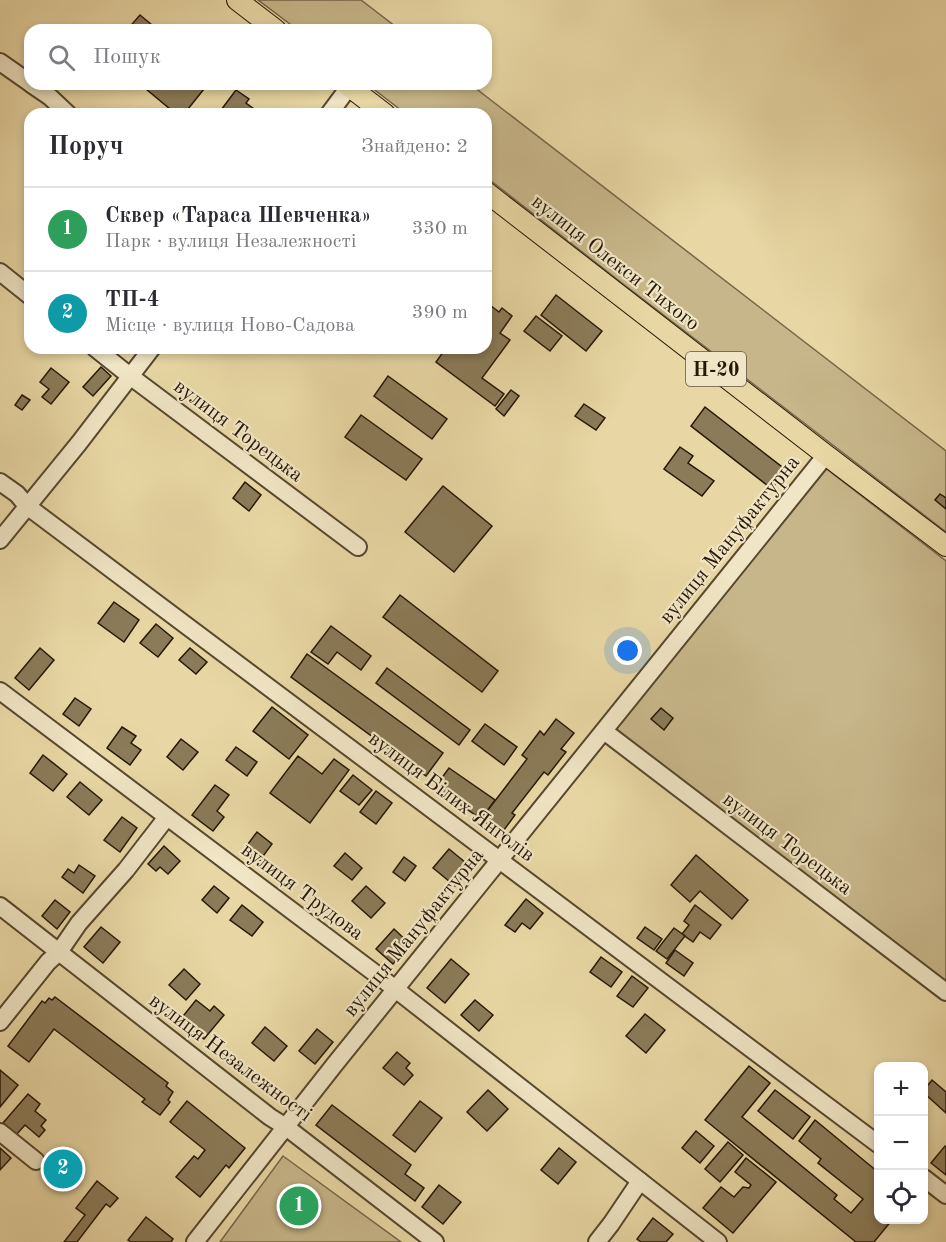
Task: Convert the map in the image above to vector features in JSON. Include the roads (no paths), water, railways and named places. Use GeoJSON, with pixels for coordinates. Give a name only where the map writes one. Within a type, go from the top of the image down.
{"type":"FeatureCollection","features":[{"type":"Feature","properties":{"kind":"main road"},"geometry":{"type":"LineString","coordinates":[[237,0],[268,24]]}},
{"type":"Feature","properties":{"kind":"main road"},"geometry":{"type":"LineString","coordinates":[[354,90],[377,108]]}},
{"type":"Feature","properties":{"kind":"main road","name":"вулиця Олекси Тихого"},"geometry":{"type":"LineString","coordinates":[[492,197],[946,546]]}},
{"type":"Feature","properties":{"kind":"street"},"geometry":{"type":"LineString","coordinates":[[0,62],[24,79]]}},
{"type":"Feature","properties":{"kind":"street"},"geometry":{"type":"LineString","coordinates":[[40,90],[62,108]]}},
{"type":"Feature","properties":{"kind":"street"},"geometry":{"type":"LineString","coordinates":[[333,108],[344,90]]}},
{"type":"Feature","properties":{"kind":"street"},"geometry":{"type":"LineString","coordinates":[[0,272],[24,291]]}},
{"type":"Feature","properties":{"kind":"street","name":"вулиця Торецька"},"geometry":{"type":"LineString","coordinates":[[102,354],[358,547]]}},
{"type":"Feature","properties":{"kind":"street"},"geometry":{"type":"LineString","coordinates":[[0,540],[147,354]]}},
{"type":"Feature","properties":{"kind":"street","name":"вулиця Мануфактурна"},"geometry":{"type":"LineString","coordinates":[[195,1242],[826,455]]}},
{"type":"Feature","properties":{"kind":"street","name":"вулиця Білих Янголів"},"geometry":{"type":"LineString","coordinates":[[0,482],[27,506],[874,1140]]}},
{"type":"Feature","properties":{"kind":"street","name":"вулиця Трудова"},"geometry":{"type":"LineString","coordinates":[[0,691],[380,977],[718,1242]]}},
{"type":"Feature","properties":{"kind":"street","name":"вулиця Торецька"},"geometry":{"type":"LineString","coordinates":[[604,730],[946,992]]}},
{"type":"Feature","properties":{"kind":"street"},"geometry":{"type":"LineString","coordinates":[[0,1022],[167,817]]}},
{"type":"Feature","properties":{"kind":"street","name":"вулиця Незалежності"},"geometry":{"type":"LineString","coordinates":[[0,906],[270,1117],[435,1242]]}},
{"type":"Feature","properties":{"kind":"street"},"geometry":{"type":"LineString","coordinates":[[0,1132],[36,1161]]}},
{"type":"Feature","properties":{"kind":"street"},"geometry":{"type":"LineString","coordinates":[[597,1242],[640,1181]]}},
{"type":"Feature","properties":{"kind":"street"},"geometry":{"type":"LineString","coordinates":[[928,1181],[946,1195]]}},
{"type":"Feature","properties":{"kind":"place","name":"ТП-4"},"geometry":{"type":"Point","coordinates":[63,1169]}},
{"type":"Feature","properties":{"kind":"place","name":"Сквер «Тараса Шевченка»"},"geometry":{"type":"Point","coordinates":[299,1206]}}]}
